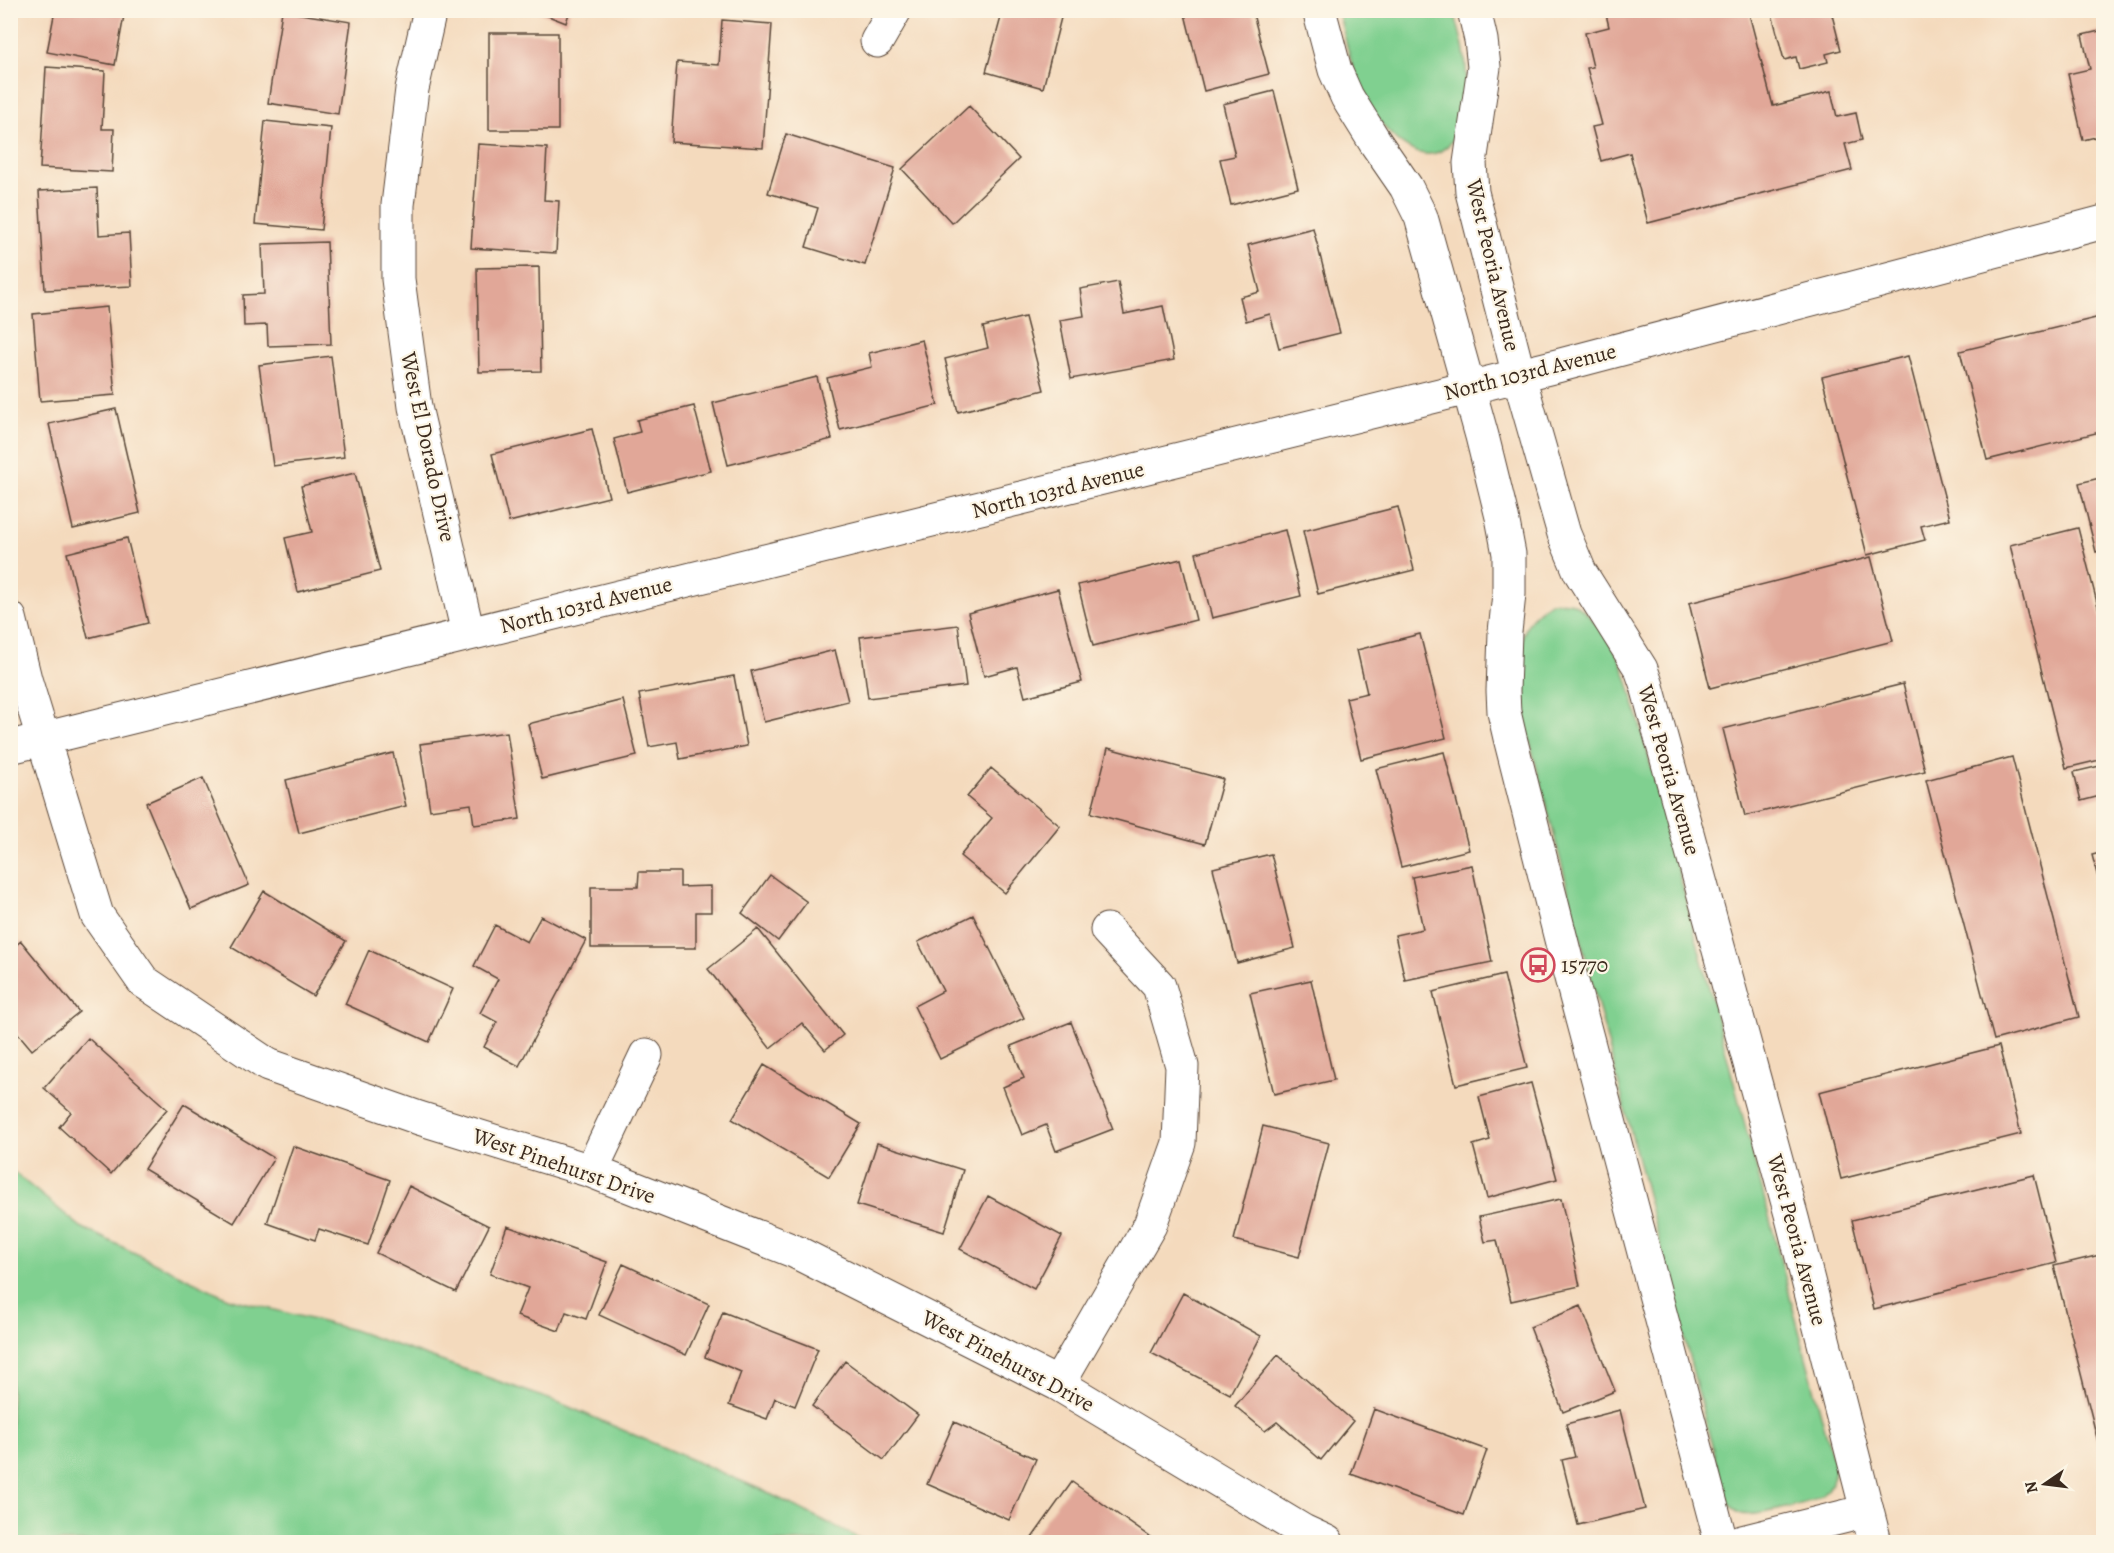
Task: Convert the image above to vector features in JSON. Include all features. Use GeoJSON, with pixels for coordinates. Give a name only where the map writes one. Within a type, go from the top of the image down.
{"type":"FeatureCollection","features":[{"type":"Feature","properties":{"kind":"street","name":"West El Dorado Drive"},"geometry":{"type":"LineString","coordinates":[[430,10],[412,89],[398,205],[399,279],[415,407],[468,633]]}},
{"type":"Feature","properties":{"kind":"street"},"geometry":{"type":"LineString","coordinates":[[877,41],[895,10]]}},
{"type":"Feature","properties":{"kind":"street"},"geometry":{"type":"LineString","coordinates":[[1319,10],[1335,70],[1347,97],[1406,187],[1421,217],[1469,388],[1502,517],[1509,554],[1509,594],[1503,666],[1504,712],[1569,970],[1721,1542]]}},
{"type":"Feature","properties":{"kind":"street","name":"West Peoria Avenue"},"geometry":{"type":"LineString","coordinates":[[1474,10],[1484,67],[1470,163],[1472,192],[1519,376],[1564,534],[1580,572],[1641,669],[1647,686],[1792,1218],[1875,1542]]}},
{"type":"Feature","properties":{"kind":"street","name":"North 103rd Avenue"},"geometry":{"type":"LineString","coordinates":[[10,747],[1519,376],[2103,222]]}},
{"type":"Feature","properties":{"kind":"street","name":"West Pinehurst Drive"},"geometry":{"type":"LineString","coordinates":[[10,618],[42,738],[97,915],[143,981],[268,1065],[419,1118],[591,1171],[796,1252],[1058,1384],[1303,1531],[1327,1542]]}},
{"type":"Feature","properties":{"kind":"street"},"geometry":{"type":"LineString","coordinates":[[1058,1384],[1150,1225],[1179,1143],[1182,1066],[1159,986],[1107,930]]}},
{"type":"Feature","properties":{"kind":"street"},"geometry":{"type":"LineString","coordinates":[[591,1171],[646,1055]]}},
{"type":"Feature","properties":{"kind":"street"},"geometry":{"type":"LineString","coordinates":[[1742,1542],[1867,1511]]}},
{"type":"Feature","properties":{"kind":"green space"},"geometry":{"type":"Polygon","coordinates":[[[1338,11],[1454,11],[1465,56],[1466,83],[1458,128],[1452,141],[1441,150],[1430,154],[1419,153],[1408,148],[1397,140],[1379,120],[1365,98],[1355,74],[1338,11]]]}},
{"type":"Feature","properties":{"kind":"green space"},"geometry":{"type":"Polygon","coordinates":[[[1550,602],[1569,602],[1591,618],[1615,651],[1627,680],[1834,1464],[1833,1480],[1824,1494],[1784,1508],[1742,1514],[1733,1508],[1724,1492],[1522,711],[1521,644],[1531,619],[1550,602]]]}},
{"type":"Feature","properties":{"kind":"green space"},"geometry":{"type":"Polygon","coordinates":[[[11,1170],[81,1227],[228,1298],[353,1330],[560,1403],[762,1490],[867,1542],[11,1542],[11,1170]]]}},
{"type":"Feature","properties":{"kind":"building"},"geometry":{"type":"Polygon","coordinates":[[[55,10],[125,10],[115,65],[47,52],[55,10]]]}},
{"type":"Feature","properties":{"kind":"building"},"geometry":{"type":"Polygon","coordinates":[[[533,10],[570,10],[566,23],[533,10]]]}},
{"type":"Feature","properties":{"kind":"building"},"geometry":{"type":"Polygon","coordinates":[[[1003,10],[1063,10],[1043,88],[986,72],[1003,10]]]}},
{"type":"Feature","properties":{"kind":"building"},"geometry":{"type":"Polygon","coordinates":[[[1184,10],[1252,10],[1269,74],[1204,91],[1184,10]]]}},
{"type":"Feature","properties":{"kind":"building"},"geometry":{"type":"Polygon","coordinates":[[[1605,10],[1748,10],[1773,106],[1831,91],[1837,117],[1856,113],[1862,140],[1845,144],[1852,170],[1648,223],[1630,153],[1601,161],[1592,127],[1602,125],[1587,68],[1593,67],[1585,33],[1609,27],[1605,10]]]}},
{"type":"Feature","properties":{"kind":"building"},"geometry":{"type":"Polygon","coordinates":[[[1771,10],[1821,10],[1822,13],[1831,11],[1841,50],[1826,54],[1828,62],[1799,69],[1796,57],[1784,60],[1771,10]]]}},
{"type":"Feature","properties":{"kind":"building"},"geometry":{"type":"Polygon","coordinates":[[[282,11],[351,22],[338,114],[268,103],[282,11]]]}},
{"type":"Feature","properties":{"kind":"building"},"geometry":{"type":"Polygon","coordinates":[[[722,20],[772,24],[763,148],[671,142],[677,62],[719,65],[722,20]]]}},
{"type":"Feature","properties":{"kind":"building"},"geometry":{"type":"Polygon","coordinates":[[[2104,30],[2104,135],[2083,140],[2068,74],[2090,69],[2082,35],[2104,30]]]}},
{"type":"Feature","properties":{"kind":"building"},"geometry":{"type":"Polygon","coordinates":[[[489,33],[558,33],[558,130],[489,130],[489,33]]]}},
{"type":"Feature","properties":{"kind":"building"},"geometry":{"type":"Polygon","coordinates":[[[46,67],[105,71],[102,129],[114,129],[112,172],[40,168],[46,67]]]}},
{"type":"Feature","properties":{"kind":"building"},"geometry":{"type":"Polygon","coordinates":[[[1274,91],[1298,188],[1231,205],[1220,159],[1235,156],[1223,104],[1274,91]]]}},
{"type":"Feature","properties":{"kind":"building"},"geometry":{"type":"Polygon","coordinates":[[[969,106],[1019,159],[952,223],[902,169],[969,106]]]}},
{"type":"Feature","properties":{"kind":"building"},"geometry":{"type":"Polygon","coordinates":[[[265,121],[331,128],[321,230],[255,224],[265,121]]]}},
{"type":"Feature","properties":{"kind":"building"},"geometry":{"type":"Polygon","coordinates":[[[786,134],[895,168],[865,265],[806,247],[818,208],[768,193],[786,134]]]}},
{"type":"Feature","properties":{"kind":"building"},"geometry":{"type":"Polygon","coordinates":[[[478,144],[547,148],[544,200],[559,201],[556,253],[471,248],[478,144]]]}},
{"type":"Feature","properties":{"kind":"building"},"geometry":{"type":"Polygon","coordinates":[[[97,188],[99,235],[129,233],[132,286],[45,290],[39,191],[97,188]]]}},
{"type":"Feature","properties":{"kind":"building"},"geometry":{"type":"Polygon","coordinates":[[[1313,228],[1340,333],[1279,348],[1270,314],[1246,321],[1240,297],[1260,292],[1248,245],[1313,228]]]}},
{"type":"Feature","properties":{"kind":"building"},"geometry":{"type":"Polygon","coordinates":[[[327,242],[331,344],[268,346],[267,325],[244,326],[243,295],[264,294],[262,244],[327,242]]]}},
{"type":"Feature","properties":{"kind":"building"},"geometry":{"type":"Polygon","coordinates":[[[539,267],[541,371],[479,372],[477,268],[539,267]]]}},
{"type":"Feature","properties":{"kind":"building"},"geometry":{"type":"Polygon","coordinates":[[[1118,282],[1124,314],[1163,306],[1174,360],[1071,379],[1060,320],[1084,316],[1080,289],[1118,282]]]}},
{"type":"Feature","properties":{"kind":"building"},"geometry":{"type":"Polygon","coordinates":[[[107,307],[115,395],[40,401],[33,314],[107,307]]]}},
{"type":"Feature","properties":{"kind":"building"},"geometry":{"type":"Polygon","coordinates":[[[2104,316],[2104,431],[1987,460],[1960,351],[2104,316]]]}},
{"type":"Feature","properties":{"kind":"building"},"geometry":{"type":"Polygon","coordinates":[[[1025,317],[1044,390],[958,412],[945,359],[988,348],[983,327],[1025,317]]]}},
{"type":"Feature","properties":{"kind":"building"},"geometry":{"type":"Polygon","coordinates":[[[922,340],[938,405],[840,430],[827,378],[872,367],[869,353],[922,340]]]}},
{"type":"Feature","properties":{"kind":"building"},"geometry":{"type":"Polygon","coordinates":[[[331,356],[344,457],[273,466],[259,365],[331,356]]]}},
{"type":"Feature","properties":{"kind":"building"},"geometry":{"type":"Polygon","coordinates":[[[1908,356],[1950,519],[1921,526],[1925,540],[1867,555],[1822,377],[1908,356]]]}},
{"type":"Feature","properties":{"kind":"building"},"geometry":{"type":"Polygon","coordinates":[[[817,377],[832,439],[728,465],[713,403],[817,377]]]}},
{"type":"Feature","properties":{"kind":"building"},"geometry":{"type":"Polygon","coordinates":[[[694,406],[711,471],[627,492],[614,439],[640,432],[637,420],[694,406]]]}},
{"type":"Feature","properties":{"kind":"building"},"geometry":{"type":"Polygon","coordinates":[[[116,409],[140,513],[73,529],[49,424],[116,409]]]}},
{"type":"Feature","properties":{"kind":"building"},"geometry":{"type":"Polygon","coordinates":[[[592,429],[609,497],[509,522],[492,454],[592,429]]]}},
{"type":"Feature","properties":{"kind":"building"},"geometry":{"type":"Polygon","coordinates":[[[355,473],[380,571],[298,592],[285,538],[312,532],[301,486],[355,473]]]}},
{"type":"Feature","properties":{"kind":"building"},"geometry":{"type":"Polygon","coordinates":[[[2104,477],[2104,550],[2096,552],[2079,483],[2104,477]]]}},
{"type":"Feature","properties":{"kind":"building"},"geometry":{"type":"Polygon","coordinates":[[[1398,507],[1414,570],[1318,594],[1303,531],[1398,507]]]}},
{"type":"Feature","properties":{"kind":"building"},"geometry":{"type":"Polygon","coordinates":[[[2078,528],[2104,630],[2104,759],[2066,768],[2010,545],[2078,528]]]}},
{"type":"Feature","properties":{"kind":"building"},"geometry":{"type":"Polygon","coordinates":[[[1285,530],[1301,596],[1212,618],[1196,553],[1285,530]]]}},
{"type":"Feature","properties":{"kind":"building"},"geometry":{"type":"Polygon","coordinates":[[[127,538],[148,623],[88,638],[67,553],[127,538]]]}},
{"type":"Feature","properties":{"kind":"building"},"geometry":{"type":"Polygon","coordinates":[[[1871,557],[1893,641],[1710,688],[1689,603],[1871,557]]]}},
{"type":"Feature","properties":{"kind":"building"},"geometry":{"type":"Polygon","coordinates":[[[1181,559],[1196,620],[1093,646],[1078,585],[1181,559]]]}},
{"type":"Feature","properties":{"kind":"building"},"geometry":{"type":"Polygon","coordinates":[[[1058,589],[1082,682],[1025,697],[1017,667],[984,676],[968,613],[1058,589]]]}},
{"type":"Feature","properties":{"kind":"building"},"geometry":{"type":"Polygon","coordinates":[[[958,625],[966,686],[868,698],[860,637],[958,625]]]}},
{"type":"Feature","properties":{"kind":"building"},"geometry":{"type":"Polygon","coordinates":[[[1420,634],[1446,738],[1361,759],[1346,698],[1367,693],[1357,650],[1420,634]]]}},
{"type":"Feature","properties":{"kind":"building"},"geometry":{"type":"Polygon","coordinates":[[[835,650],[848,701],[764,722],[751,671],[835,650]]]}},
{"type":"Feature","properties":{"kind":"building"},"geometry":{"type":"Polygon","coordinates":[[[734,676],[747,746],[680,759],[677,742],[649,747],[639,694],[734,676]]]}},
{"type":"Feature","properties":{"kind":"building"},"geometry":{"type":"Polygon","coordinates":[[[1903,684],[1925,771],[1745,816],[1723,729],[1903,684]]]}},
{"type":"Feature","properties":{"kind":"building"},"geometry":{"type":"Polygon","coordinates":[[[623,700],[637,756],[542,779],[528,724],[623,700]]]}},
{"type":"Feature","properties":{"kind":"building"},"geometry":{"type":"Polygon","coordinates":[[[507,732],[520,819],[474,825],[471,804],[430,810],[420,744],[507,732]]]}},
{"type":"Feature","properties":{"kind":"building"},"geometry":{"type":"Polygon","coordinates":[[[1108,748],[1223,779],[1205,844],[1091,813],[1108,748]]]}},
{"type":"Feature","properties":{"kind":"building"},"geometry":{"type":"Polygon","coordinates":[[[1444,752],[1469,850],[1401,867],[1376,769],[1444,752]]]}},
{"type":"Feature","properties":{"kind":"building"},"geometry":{"type":"Polygon","coordinates":[[[393,753],[406,806],[299,833],[286,780],[393,753]]]}},
{"type":"Feature","properties":{"kind":"building"},"geometry":{"type":"Polygon","coordinates":[[[2012,757],[2079,1017],[1994,1040],[1926,780],[2012,757]]]}},
{"type":"Feature","properties":{"kind":"building"},"geometry":{"type":"Polygon","coordinates":[[[2104,765],[2104,795],[2081,801],[2074,772],[2104,765]]]}},
{"type":"Feature","properties":{"kind":"building"},"geometry":{"type":"Polygon","coordinates":[[[991,768],[1060,826],[1005,893],[960,856],[992,818],[967,797],[991,768]]]}},
{"type":"Feature","properties":{"kind":"building"},"geometry":{"type":"Polygon","coordinates":[[[203,778],[249,885],[191,909],[146,803],[203,778]]]}},
{"type":"Feature","properties":{"kind":"building"},"geometry":{"type":"Polygon","coordinates":[[[2104,852],[2104,897],[2103,897],[2092,855],[2104,852]]]}},
{"type":"Feature","properties":{"kind":"building"},"geometry":{"type":"Polygon","coordinates":[[[1271,854],[1295,948],[1237,963],[1213,868],[1271,854]]]}},
{"type":"Feature","properties":{"kind":"building"},"geometry":{"type":"Polygon","coordinates":[[[1472,865],[1492,962],[1405,980],[1395,935],[1423,929],[1412,877],[1472,865]]]}},
{"type":"Feature","properties":{"kind":"building"},"geometry":{"type":"Polygon","coordinates":[[[639,872],[680,872],[680,887],[711,886],[711,912],[696,912],[696,948],[591,948],[591,887],[638,887],[639,872]]]}},
{"type":"Feature","properties":{"kind":"building"},"geometry":{"type":"Polygon","coordinates":[[[770,875],[807,902],[778,941],[742,913],[770,875]]]}},
{"type":"Feature","properties":{"kind":"building"},"geometry":{"type":"Polygon","coordinates":[[[264,891],[346,941],[313,996],[231,947],[264,891]]]}},
{"type":"Feature","properties":{"kind":"building"},"geometry":{"type":"Polygon","coordinates":[[[973,915],[1024,1018],[940,1059],[914,1006],[943,991],[918,942],[973,915]]]}},
{"type":"Feature","properties":{"kind":"building"},"geometry":{"type":"Polygon","coordinates":[[[541,916],[586,940],[519,1066],[484,1047],[497,1022],[480,1013],[498,979],[474,966],[495,925],[527,942],[541,916]]]}},
{"type":"Feature","properties":{"kind":"building"},"geometry":{"type":"Polygon","coordinates":[[[758,929],[843,1035],[825,1050],[802,1023],[770,1048],[708,969],[758,929]]]}},
{"type":"Feature","properties":{"kind":"building"},"geometry":{"type":"Polygon","coordinates":[[[21,941],[79,1012],[32,1050],[10,1024],[10,950],[21,941]]]}},
{"type":"Feature","properties":{"kind":"building"},"geometry":{"type":"Polygon","coordinates":[[[369,950],[453,989],[429,1042],[345,1004],[369,950]]]}},
{"type":"Feature","properties":{"kind":"building"},"geometry":{"type":"Polygon","coordinates":[[[1504,975],[1527,1068],[1456,1085],[1433,992],[1504,975]]]}},
{"type":"Feature","properties":{"kind":"building"},"geometry":{"type":"Polygon","coordinates":[[[1311,980],[1334,1080],[1274,1094],[1250,993],[1311,980]]]}},
{"type":"Feature","properties":{"kind":"building"},"geometry":{"type":"Polygon","coordinates":[[[1071,1022],[1113,1129],[1056,1151],[1046,1125],[1022,1135],[1003,1087],[1024,1078],[1011,1046],[1071,1022]]]}},
{"type":"Feature","properties":{"kind":"building"},"geometry":{"type":"Polygon","coordinates":[[[88,1038],[167,1109],[111,1174],[59,1127],[71,1112],[44,1088],[88,1038]]]}},
{"type":"Feature","properties":{"kind":"building"},"geometry":{"type":"Polygon","coordinates":[[[1999,1046],[2021,1134],[1841,1179],[1819,1092],[1999,1046]]]}},
{"type":"Feature","properties":{"kind":"building"},"geometry":{"type":"Polygon","coordinates":[[[764,1065],[861,1124],[829,1177],[732,1119],[764,1065]]]}},
{"type":"Feature","properties":{"kind":"building"},"geometry":{"type":"Polygon","coordinates":[[[1531,1083],[1557,1179],[1487,1198],[1473,1145],[1490,1140],[1479,1097],[1531,1083]]]}},
{"type":"Feature","properties":{"kind":"building"},"geometry":{"type":"Polygon","coordinates":[[[184,1104],[274,1158],[234,1223],[144,1169],[184,1104]]]}},
{"type":"Feature","properties":{"kind":"building"},"geometry":{"type":"Polygon","coordinates":[[[1263,1126],[1329,1143],[1299,1257],[1234,1240],[1263,1126]]]}},
{"type":"Feature","properties":{"kind":"building"},"geometry":{"type":"Polygon","coordinates":[[[877,1143],[963,1170],[944,1232],[857,1205],[877,1143]]]}},
{"type":"Feature","properties":{"kind":"building"},"geometry":{"type":"Polygon","coordinates":[[[293,1146],[390,1180],[368,1245],[319,1229],[315,1240],[267,1223],[293,1146]]]}},
{"type":"Feature","properties":{"kind":"building"},"geometry":{"type":"Polygon","coordinates":[[[2034,1175],[2056,1263],[1874,1309],[1852,1220],[2034,1175]]]}},
{"type":"Feature","properties":{"kind":"building"},"geometry":{"type":"Polygon","coordinates":[[[409,1186],[489,1226],[456,1292],[376,1253],[409,1186]]]}},
{"type":"Feature","properties":{"kind":"building"},"geometry":{"type":"Polygon","coordinates":[[[988,1196],[1062,1236],[1034,1289],[960,1249],[988,1196]]]}},
{"type":"Feature","properties":{"kind":"building"},"geometry":{"type":"Polygon","coordinates":[[[1561,1199],[1580,1286],[1511,1301],[1497,1240],[1485,1242],[1479,1217],[1561,1199]]]}},
{"type":"Feature","properties":{"kind":"building"},"geometry":{"type":"Polygon","coordinates":[[[507,1226],[607,1262],[586,1319],[566,1312],[559,1331],[517,1316],[528,1288],[490,1274],[507,1226]]]}},
{"type":"Feature","properties":{"kind":"building"},"geometry":{"type":"Polygon","coordinates":[[[2104,1254],[2104,1462],[2103,1462],[2054,1266],[2104,1254]]]}},
{"type":"Feature","properties":{"kind":"building"},"geometry":{"type":"Polygon","coordinates":[[[623,1264],[709,1304],[686,1355],[599,1315],[623,1264]]]}},
{"type":"Feature","properties":{"kind":"building"},"geometry":{"type":"Polygon","coordinates":[[[1183,1293],[1261,1336],[1230,1394],[1151,1353],[1183,1293]]]}},
{"type":"Feature","properties":{"kind":"building"},"geometry":{"type":"Polygon","coordinates":[[[1581,1306],[1615,1391],[1563,1412],[1530,1327],[1581,1306]]]}},
{"type":"Feature","properties":{"kind":"building"},"geometry":{"type":"Polygon","coordinates":[[[723,1312],[818,1349],[795,1406],[775,1398],[767,1419],[729,1405],[741,1372],[705,1357],[723,1312]]]}},
{"type":"Feature","properties":{"kind":"building"},"geometry":{"type":"Polygon","coordinates":[[[1278,1355],[1353,1421],[1321,1460],[1277,1422],[1265,1431],[1235,1406],[1278,1355]]]}},
{"type":"Feature","properties":{"kind":"building"},"geometry":{"type":"Polygon","coordinates":[[[845,1361],[918,1415],[884,1460],[812,1406],[845,1361]]]}},
{"type":"Feature","properties":{"kind":"building"},"geometry":{"type":"Polygon","coordinates":[[[1374,1409],[1487,1450],[1464,1515],[1351,1474],[1374,1409]]]}},
{"type":"Feature","properties":{"kind":"building"},"geometry":{"type":"Polygon","coordinates":[[[1620,1410],[1645,1509],[1578,1525],[1562,1460],[1575,1457],[1566,1424],[1620,1410]]]}},
{"type":"Feature","properties":{"kind":"building"},"geometry":{"type":"Polygon","coordinates":[[[954,1422],[1036,1459],[1009,1520],[927,1484],[954,1422]]]}},
{"type":"Feature","properties":{"kind":"building"},"geometry":{"type":"Polygon","coordinates":[[[1072,1482],[1157,1542],[1029,1542],[1072,1482]]]}},
{"type":"Feature","properties":{"kind":"place","name":"15770"},"geometry":{"type":"Point","coordinates":[1538,965]}}]}
